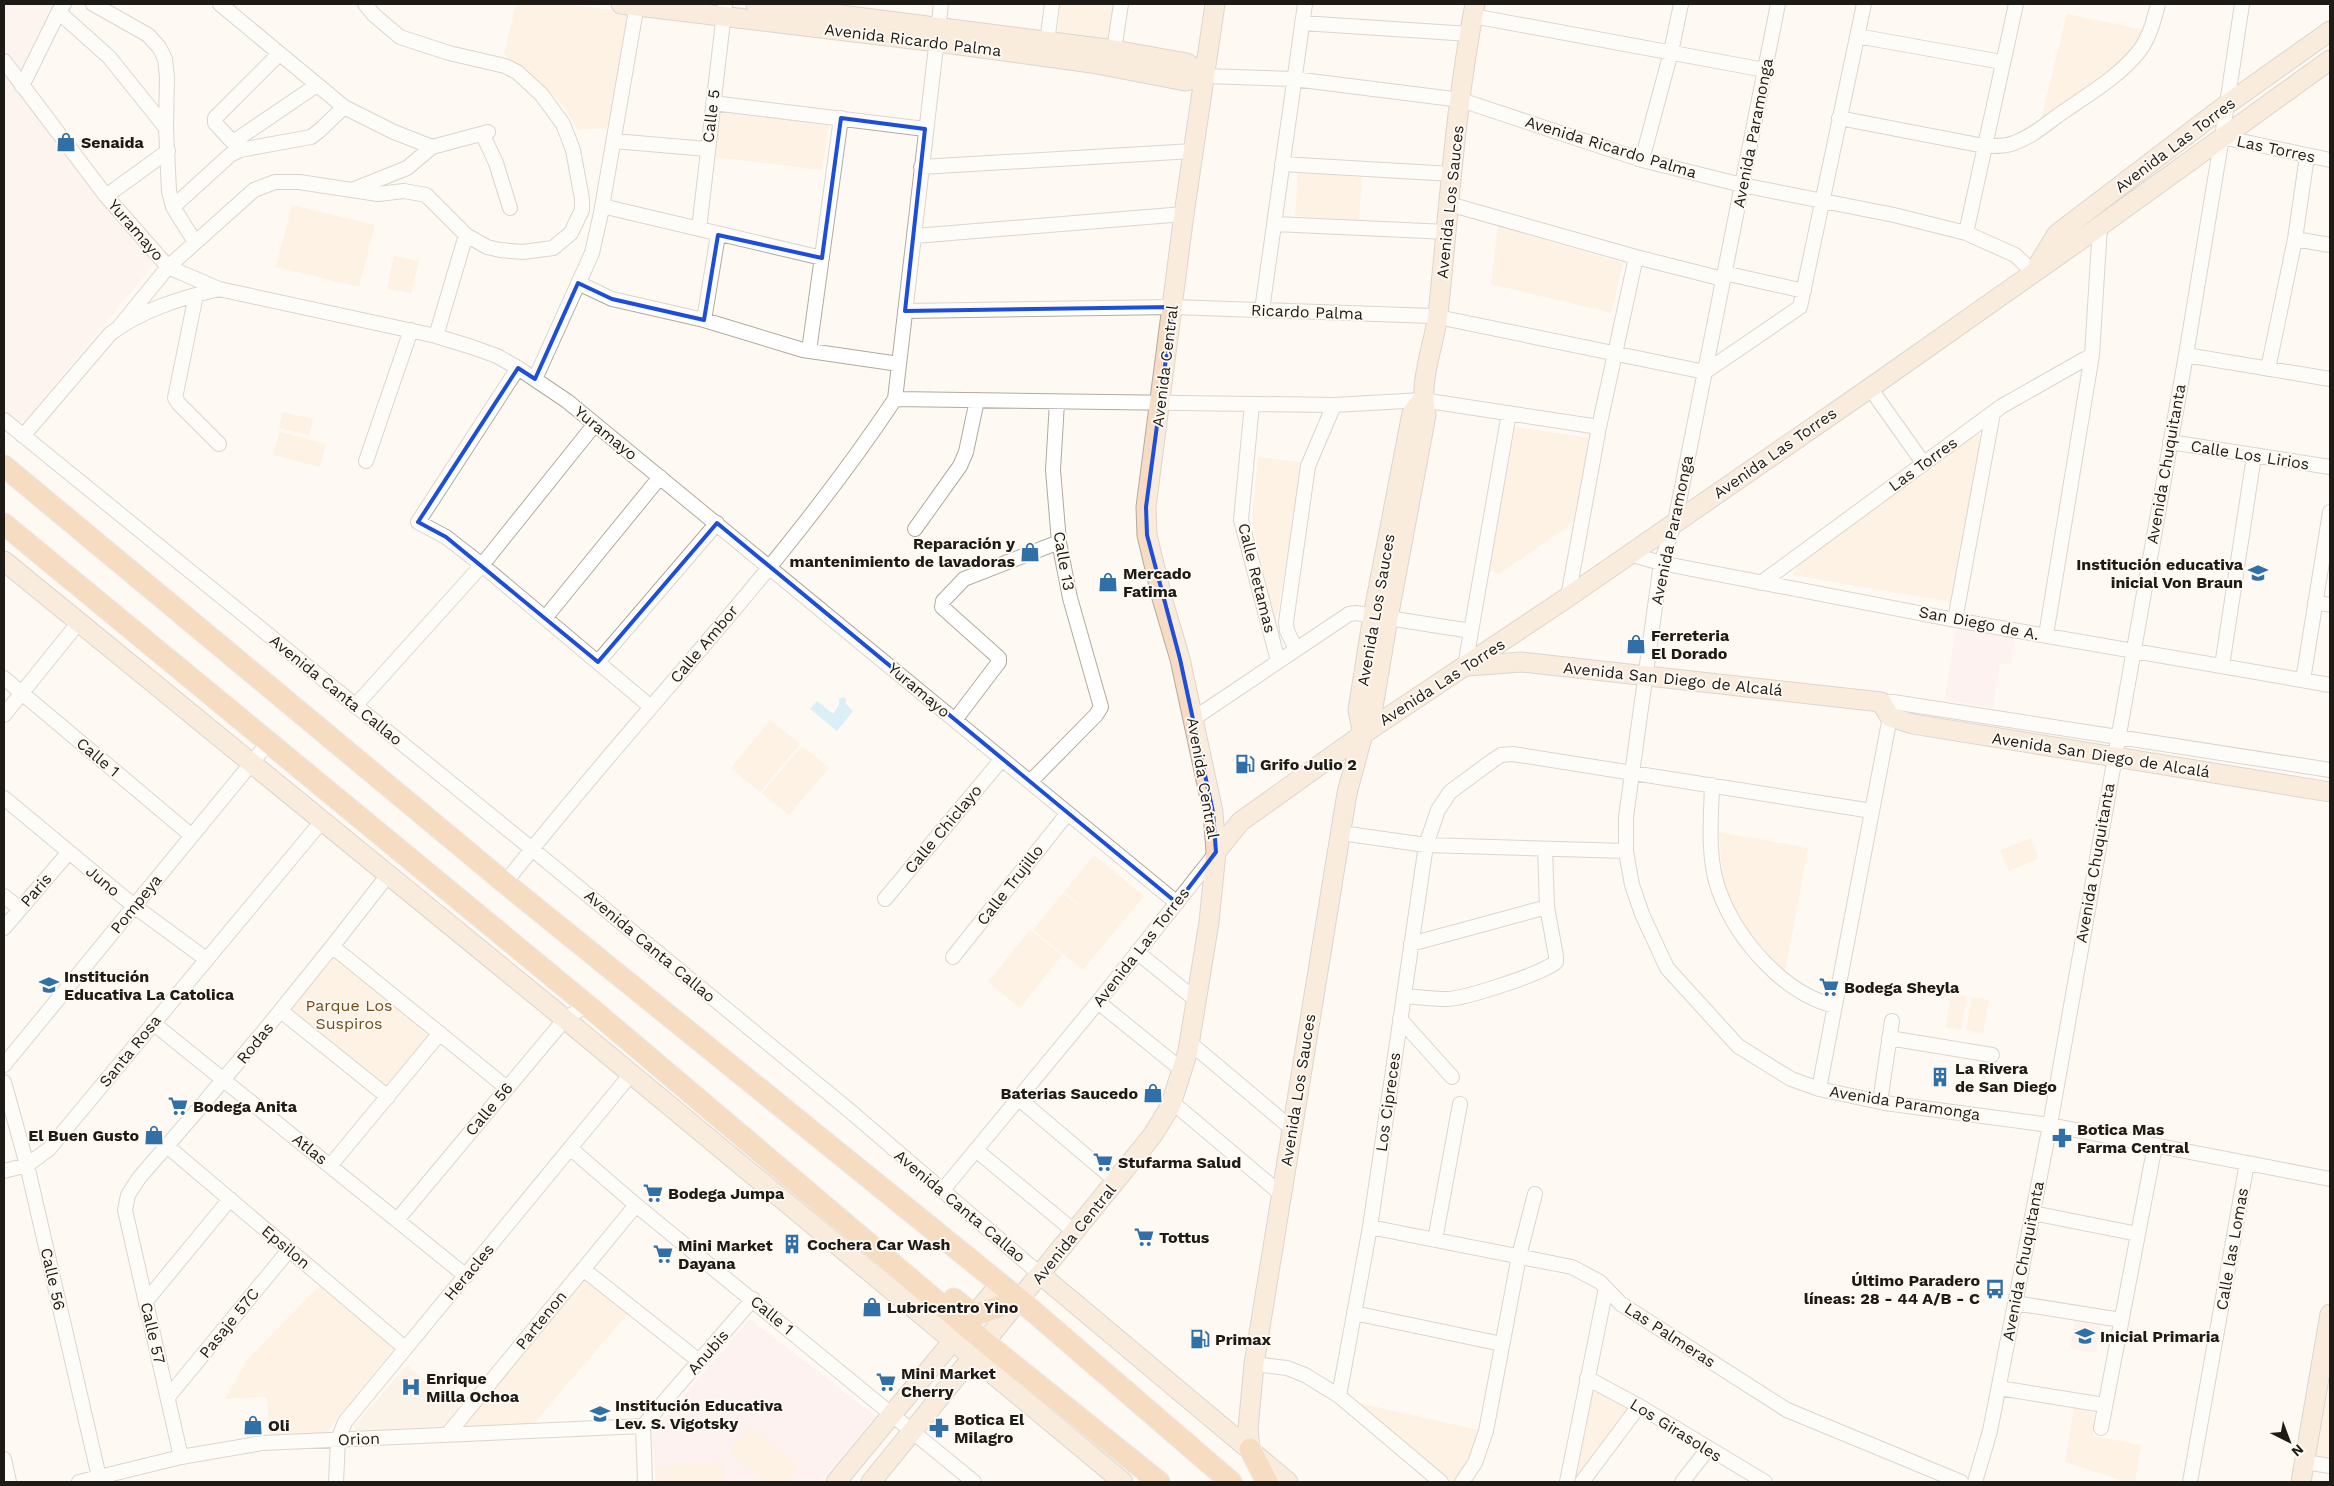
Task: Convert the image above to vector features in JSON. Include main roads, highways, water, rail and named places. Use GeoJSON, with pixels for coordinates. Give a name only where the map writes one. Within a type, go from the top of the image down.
{"type":"FeatureCollection","features":[{"type":"Feature","properties":{"kind":"main road","name":"Avenida Canta Callao"},"geometry":{"type":"LineString","coordinates":[[4,466],[505,884],[1020,1300],[1231,1482]]}},
{"type":"Feature","properties":{"kind":"main road"},"geometry":{"type":"LineString","coordinates":[[4,524],[587,1005],[892,1262],[964,1327],[980,1350],[1158,1482]]}},
{"type":"Feature","properties":{"kind":"main road"},"geometry":{"type":"LineString","coordinates":[[964,1327],[1020,1300]]}},
{"type":"Feature","properties":{"kind":"main road"},"geometry":{"type":"LineString","coordinates":[[1250,1450],[1267,1482]]}},
{"type":"Feature","properties":{"kind":"water"},"geometry":{"type":"Polygon","coordinates":[[[843,697],[846,699],[846,704],[853,711],[837,731],[810,709],[817,701],[833,714],[839,705],[839,699],[843,697]]]}},
{"type":"Feature","properties":{"kind":"place","name":"Senaida"},"geometry":{"type":"Point","coordinates":[66,142]}},
{"type":"Feature","properties":{"kind":"place","name":"Reparación y mantenimiento de lavadoras"},"geometry":{"type":"Point","coordinates":[1030,552]}},
{"type":"Feature","properties":{"kind":"place","name":"Institución educativa inicial Von Braun"},"geometry":{"type":"Point","coordinates":[2258,573]}},
{"type":"Feature","properties":{"kind":"place","name":"Mercado Fatima"},"geometry":{"type":"Point","coordinates":[1108,582]}},
{"type":"Feature","properties":{"kind":"place","name":"Ferreteria El Dorado"},"geometry":{"type":"Point","coordinates":[1636,644]}},
{"type":"Feature","properties":{"kind":"place","name":"Grifo Julio 2"},"geometry":{"type":"Point","coordinates":[1245,764]}},
{"type":"Feature","properties":{"kind":"place","name":"Institución Educativa La Catolica"},"geometry":{"type":"Point","coordinates":[49,985]}},
{"type":"Feature","properties":{"kind":"place","name":"Bodega Sheyla"},"geometry":{"type":"Point","coordinates":[1829,987]}},
{"type":"Feature","properties":{"kind":"place","name":"La Rivera de San Diego"},"geometry":{"type":"Point","coordinates":[1940,1077]}},
{"type":"Feature","properties":{"kind":"place","name":"Baterias Saucedo"},"geometry":{"type":"Point","coordinates":[1153,1093]}},
{"type":"Feature","properties":{"kind":"place","name":"Bodega Anita"},"geometry":{"type":"Point","coordinates":[178,1106]}},
{"type":"Feature","properties":{"kind":"place","name":"El Buen Gusto"},"geometry":{"type":"Point","coordinates":[154,1135]}},
{"type":"Feature","properties":{"kind":"place","name":"Botica Mas Farma Central"},"geometry":{"type":"Point","coordinates":[2062,1138]}},
{"type":"Feature","properties":{"kind":"place","name":"Stufarma Salud"},"geometry":{"type":"Point","coordinates":[1103,1162]}},
{"type":"Feature","properties":{"kind":"place","name":"Bodega Jumpa"},"geometry":{"type":"Point","coordinates":[653,1193]}},
{"type":"Feature","properties":{"kind":"place","name":"Tottus"},"geometry":{"type":"Point","coordinates":[1144,1237]}},
{"type":"Feature","properties":{"kind":"place","name":"Cochera Car Wash"},"geometry":{"type":"Point","coordinates":[792,1244]}},
{"type":"Feature","properties":{"kind":"place","name":"Mini Market Dayana"},"geometry":{"type":"Point","coordinates":[663,1254]}},
{"type":"Feature","properties":{"kind":"place","name":"Último Paradero líneas: 28 - 44 A/B - C"},"geometry":{"type":"Point","coordinates":[1995,1289]}},
{"type":"Feature","properties":{"kind":"place","name":"Lubricentro Yino"},"geometry":{"type":"Point","coordinates":[872,1307]}},
{"type":"Feature","properties":{"kind":"place","name":"Inicial Primaria"},"geometry":{"type":"Point","coordinates":[2085,1336]}},
{"type":"Feature","properties":{"kind":"place","name":"Primax"},"geometry":{"type":"Point","coordinates":[1200,1339]}},
{"type":"Feature","properties":{"kind":"place","name":"Mini Market Cherry"},"geometry":{"type":"Point","coordinates":[886,1382]}},
{"type":"Feature","properties":{"kind":"place","name":"Enrique Milla Ochoa"},"geometry":{"type":"Point","coordinates":[411,1387]}},
{"type":"Feature","properties":{"kind":"place","name":"Institución Educativa Lev. S. Vigotsky"},"geometry":{"type":"Point","coordinates":[600,1414]}},
{"type":"Feature","properties":{"kind":"place","name":"Oli"},"geometry":{"type":"Point","coordinates":[253,1425]}},
{"type":"Feature","properties":{"kind":"place","name":"Botica El Milagro"},"geometry":{"type":"Point","coordinates":[939,1428]}},
{"type":"Feature","properties":{"kind":"park label","name":"Parque Los Suspiros"},"geometry":{"type":"Point","coordinates":[349,1014]}}]}
